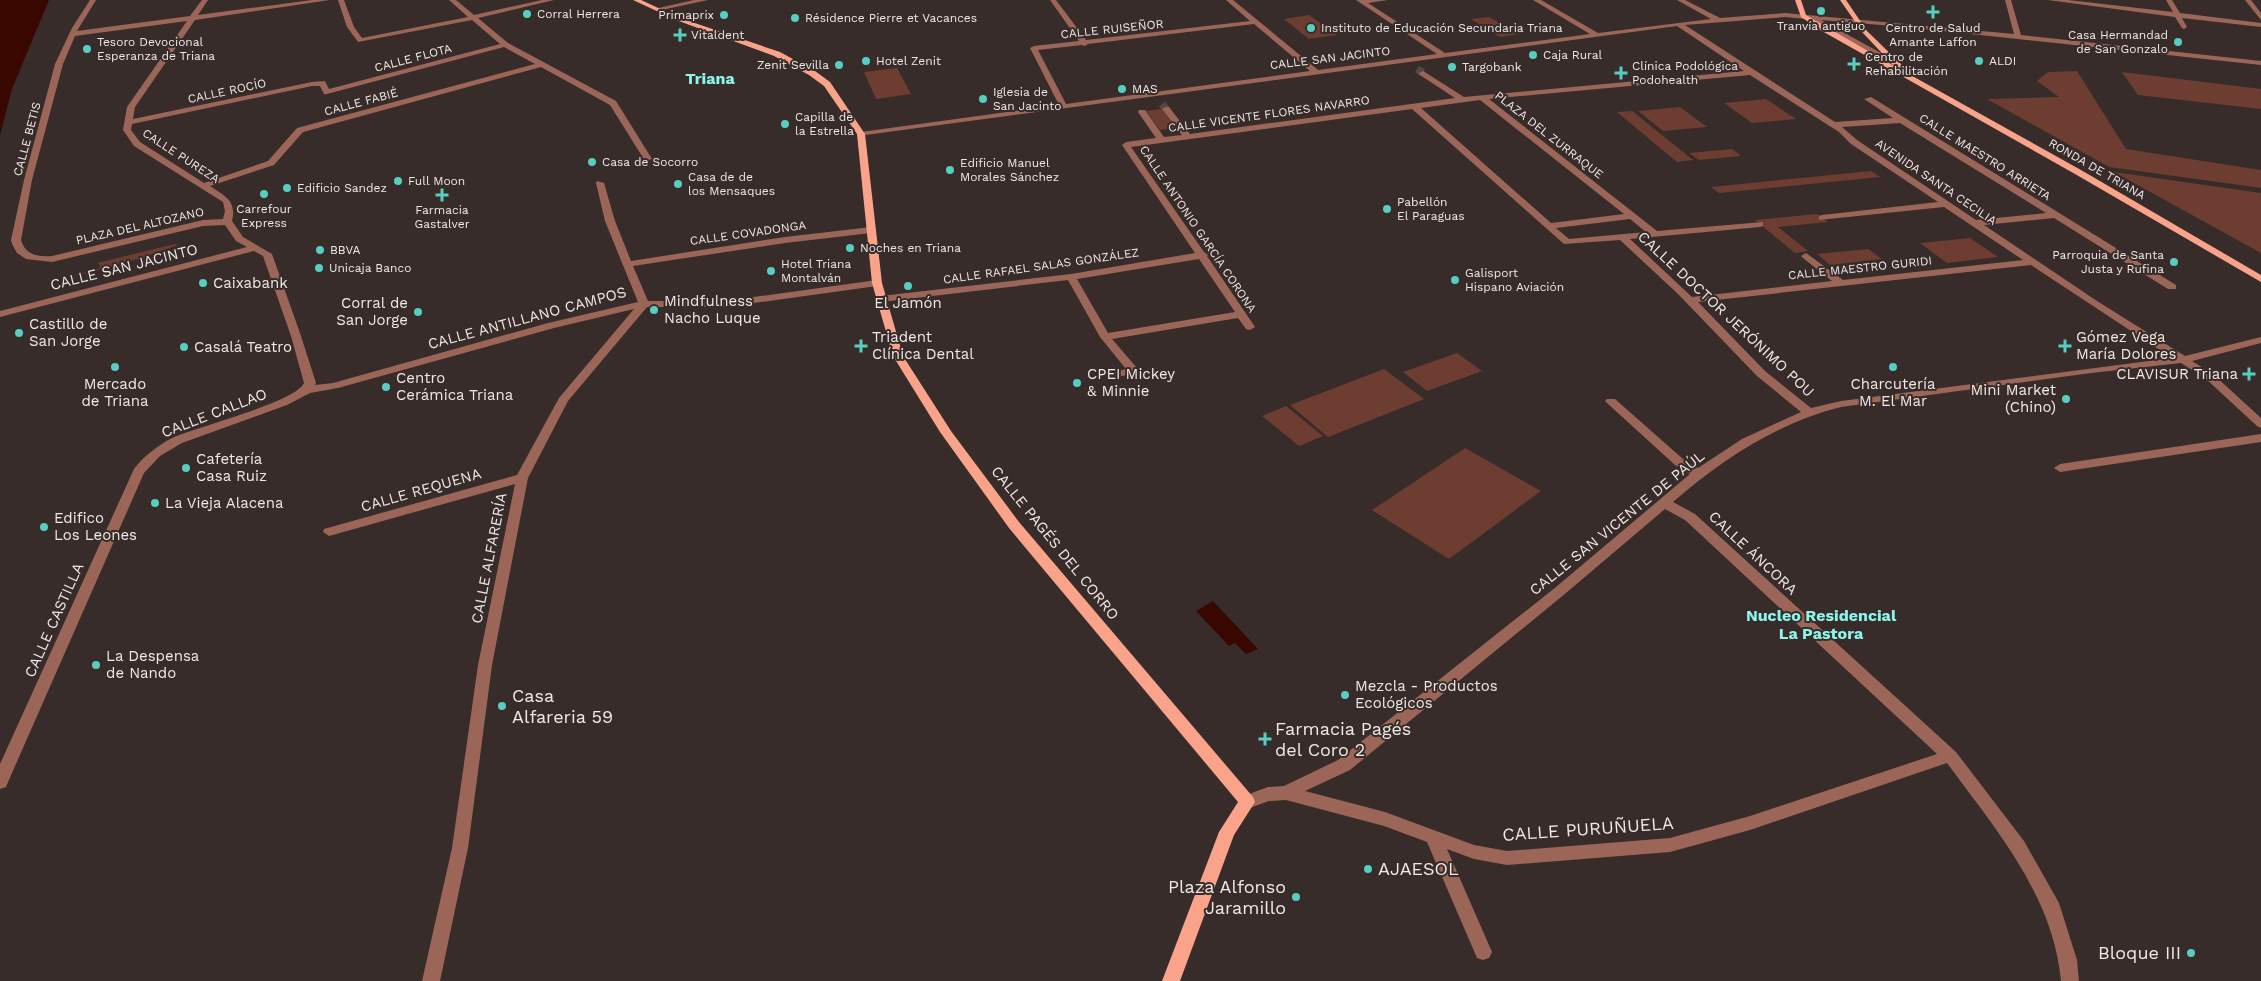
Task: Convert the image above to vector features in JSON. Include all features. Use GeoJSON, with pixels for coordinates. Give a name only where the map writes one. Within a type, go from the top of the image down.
{"type":"FeatureCollection","features":[{"type":"Feature","properties":{"kind":"main road","name":"CALLE PAGÉS DEL CORRO"},"geometry":{"type":"LineString","coordinates":[[636,0],[678,19],[777,54],[812,73],[827,84],[862,134],[877,283],[898,356],[946,432],[1014,525],[1247,802]]}},
{"type":"Feature","properties":{"kind":"main road"},"geometry":{"type":"LineString","coordinates":[[1798,0],[1805,17]]}},
{"type":"Feature","properties":{"kind":"main road","name":"RONDA DE TRIANA"},"geometry":{"type":"LineString","coordinates":[[1843,0],[1872,41],[1898,66],[1920,82]]}},
{"type":"Feature","properties":{"kind":"main road","name":"RONDA DE TRIANA"},"geometry":{"type":"LineString","coordinates":[[1805,17],[1871,57],[1920,82],[2261,279]]}},
{"type":"Feature","properties":{"kind":"main road"},"geometry":{"type":"LineString","coordinates":[[1171,981],[1227,832],[1247,802]]}},
{"type":"Feature","properties":{"kind":"street","name":"CALLE BETIS"},"geometry":{"type":"LineString","coordinates":[[59,258],[37,259],[27,256],[16,246],[16,240],[28,180],[40,142],[59,64],[72,34],[93,0]]}},
{"type":"Feature","properties":{"kind":"street","name":"CALLE PUREZA"},"geometry":{"type":"LineString","coordinates":[[204,0],[132,108],[127,123],[129,136],[137,144],[227,201],[230,212],[227,222]]}},
{"type":"Feature","properties":{"kind":"street"},"geometry":{"type":"LineString","coordinates":[[72,34],[327,0]]}},
{"type":"Feature","properties":{"kind":"street"},"geometry":{"type":"LineString","coordinates":[[341,0],[346,18],[359,40],[473,18],[551,0]]}},
{"type":"Feature","properties":{"kind":"street"},"geometry":{"type":"LineString","coordinates":[[452,0],[505,45],[613,103],[648,159]]}},
{"type":"Feature","properties":{"kind":"street"},"geometry":{"type":"LineString","coordinates":[[656,9],[705,0]]}},
{"type":"Feature","properties":{"kind":"street"},"geometry":{"type":"LineString","coordinates":[[1053,0],[1085,44]]}},
{"type":"Feature","properties":{"kind":"street"},"geometry":{"type":"LineString","coordinates":[[1229,0],[1317,73]]}},
{"type":"Feature","properties":{"kind":"street"},"geometry":{"type":"LineString","coordinates":[[1360,1],[1385,0]]}},
{"type":"Feature","properties":{"kind":"street"},"geometry":{"type":"LineString","coordinates":[[1536,0],[1597,35]]}},
{"type":"Feature","properties":{"kind":"street"},"geometry":{"type":"LineString","coordinates":[[1680,0],[1718,20]]}},
{"type":"Feature","properties":{"kind":"street"},"geometry":{"type":"LineString","coordinates":[[2008,0],[2018,37]]}},
{"type":"Feature","properties":{"kind":"street"},"geometry":{"type":"LineString","coordinates":[[2051,0],[2090,2],[2261,25]]}},
{"type":"Feature","properties":{"kind":"street"},"geometry":{"type":"LineString","coordinates":[[2169,0],[2184,27]]}},
{"type":"Feature","properties":{"kind":"street"},"geometry":{"type":"LineString","coordinates":[[2248,0],[2261,18]]}},
{"type":"Feature","properties":{"kind":"street"},"geometry":{"type":"LineString","coordinates":[[1360,1],[1444,56]]}},
{"type":"Feature","properties":{"kind":"street","name":"CALLE SAN JACINTO"},"geometry":{"type":"LineString","coordinates":[[862,134],[1678,24],[1773,15],[1857,21],[2261,63]]}},
{"type":"Feature","properties":{"kind":"street","name":"RONDA DE TRIANA"},"geometry":{"type":"LineString","coordinates":[[1805,17],[1832,28],[1898,66]]}},
{"type":"Feature","properties":{"kind":"street","name":"CALLE RUISEÑOR"},"geometry":{"type":"LineString","coordinates":[[1063,106],[1034,48],[1085,44],[1256,22]]}},
{"type":"Feature","properties":{"kind":"street","name":"AVENIDA SANTA CECILIA"},"geometry":{"type":"LineString","coordinates":[[1678,24],[1751,74],[1842,130],[1854,142],[2182,360],[2209,376],[2261,424]]}},
{"type":"Feature","properties":{"kind":"street","name":"CALLE FLOTA"},"geometry":{"type":"LineString","coordinates":[[327,92],[505,45]]}},
{"type":"Feature","properties":{"kind":"street"},"geometry":{"type":"LineString","coordinates":[[1405,61],[1463,100]]}},
{"type":"Feature","properties":{"kind":"street","name":"CALLE FABIÉ"},"geometry":{"type":"LineString","coordinates":[[203,186],[271,162],[286,148],[300,130],[540,65]]}},
{"type":"Feature","properties":{"kind":"street"},"geometry":{"type":"LineString","coordinates":[[1482,97],[1751,74]]}},
{"type":"Feature","properties":{"kind":"street","name":"CALLE ROCÍO"},"geometry":{"type":"LineString","coordinates":[[127,123],[312,84],[322,83],[327,92]]}},
{"type":"Feature","properties":{"kind":"street"},"geometry":{"type":"LineString","coordinates":[[1154,94],[1187,136]]}},
{"type":"Feature","properties":{"kind":"street"},"geometry":{"type":"LineString","coordinates":[[1131,97],[1161,139]]}},
{"type":"Feature","properties":{"kind":"street","name":"PLAZA DEL ZURRAQUE"},"geometry":{"type":"LineString","coordinates":[[1414,106],[1482,97],[1655,234]]}},
{"type":"Feature","properties":{"kind":"street","name":"CALLE MAESTRO ARRIETA"},"geometry":{"type":"LineString","coordinates":[[1868,99],[2172,287]]}},
{"type":"Feature","properties":{"kind":"street"},"geometry":{"type":"LineString","coordinates":[[1414,106],[1567,242],[1760,224]]}},
{"type":"Feature","properties":{"kind":"street","name":"CALLE VICENTE FLORES NAVARRO"},"geometry":{"type":"LineString","coordinates":[[1126,145],[1414,106]]}},
{"type":"Feature","properties":{"kind":"street","name":"CALLE MAESTRO ARRIETA"},"geometry":{"type":"LineString","coordinates":[[1832,125],[1902,120]]}},
{"type":"Feature","properties":{"kind":"street","name":"CALLE ANTONIO GARCÍA CORONA"},"geometry":{"type":"LineString","coordinates":[[1126,145],[1250,327]]}},
{"type":"Feature","properties":{"kind":"street"},"geometry":{"type":"LineString","coordinates":[[600,183],[610,221],[644,304]]}},
{"type":"Feature","properties":{"kind":"street"},"geometry":{"type":"LineString","coordinates":[[1822,218],[1947,204]]}},
{"type":"Feature","properties":{"kind":"street","name":"CALLE MAESTRO ARRIETA"},"geometry":{"type":"LineString","coordinates":[[1976,223],[2054,215]]}},
{"type":"Feature","properties":{"kind":"street"},"geometry":{"type":"LineString","coordinates":[[1547,226],[1631,216]]}},
{"type":"Feature","properties":{"kind":"street"},"geometry":{"type":"LineString","coordinates":[[227,222],[231,224],[239,239],[266,254],[296,336],[310,383],[307,390]]}},
{"type":"Feature","properties":{"kind":"street","name":"PLAZA DEL ALTOZANO"},"geometry":{"type":"LineString","coordinates":[[59,258],[196,224],[227,222]]}},
{"type":"Feature","properties":{"kind":"street","name":"CALLE COVADONGA"},"geometry":{"type":"LineString","coordinates":[[629,264],[785,240],[871,230]]}},
{"type":"Feature","properties":{"kind":"street","name":"CALLE DOCTOR JERÓNIMO POU"},"geometry":{"type":"LineString","coordinates":[[1622,237],[1690,300],[1733,346],[1792,401],[1809,412]]}},
{"type":"Feature","properties":{"kind":"street","name":"CALLE SAN JACINTO"},"geometry":{"type":"LineString","coordinates":[[0,314],[254,248]]}},
{"type":"Feature","properties":{"kind":"street","name":"CALLE RAFAEL SALAS GONZÁLEZ"},"geometry":{"type":"LineString","coordinates":[[881,299],[1071,277],[1203,256]]}},
{"type":"Feature","properties":{"kind":"street"},"geometry":{"type":"LineString","coordinates":[[1806,256],[1839,282]]}},
{"type":"Feature","properties":{"kind":"street","name":"CALLE MAESTRO GURIDI"},"geometry":{"type":"LineString","coordinates":[[1690,300],[1839,282],[2034,262]]}},
{"type":"Feature","properties":{"kind":"street"},"geometry":{"type":"LineString","coordinates":[[1071,277],[1105,337],[1133,370],[1115,375]]}},
{"type":"Feature","properties":{"kind":"street","name":"CALLE ANTILLANO CAMPOS"},"geometry":{"type":"LineString","coordinates":[[307,390],[334,386],[552,325],[644,304],[725,304],[877,283]]}},
{"type":"Feature","properties":{"kind":"street","name":"CALLE ALFARERÍA"},"geometry":{"type":"LineString","coordinates":[[431,981],[460,848],[485,665],[522,478],[563,400],[644,304]]}},
{"type":"Feature","properties":{"kind":"street"},"geometry":{"type":"LineString","coordinates":[[1105,337],[1242,314]]}},
{"type":"Feature","properties":{"kind":"street","name":"CALLE SAN VICENTE DE PAÚL"},"geometry":{"type":"LineString","coordinates":[[1247,802],[1268,794],[1286,793],[1344,765],[1553,596],[1698,474],[1746,442],[1809,412],[1841,404],[2091,370],[2182,360],[2261,340]]}},
{"type":"Feature","properties":{"kind":"street","name":"CALLE CALLAO"},"geometry":{"type":"LineString","coordinates":[[138,472],[146,461],[162,448],[178,440],[283,402],[307,390]]}},
{"type":"Feature","properties":{"kind":"street"},"geometry":{"type":"LineString","coordinates":[[1611,401],[1678,462],[1698,474]]}},
{"type":"Feature","properties":{"kind":"street"},"geometry":{"type":"LineString","coordinates":[[2060,468],[2261,438]]}},
{"type":"Feature","properties":{"kind":"street","name":"CALLE CASTILLA"},"geometry":{"type":"LineString","coordinates":[[0,782],[138,472]]}},
{"type":"Feature","properties":{"kind":"street","name":"CALLE REQUENA"},"geometry":{"type":"LineString","coordinates":[[329,532],[522,478]]}},
{"type":"Feature","properties":{"kind":"street","name":"CALLE ÁNCORA"},"geometry":{"type":"LineString","coordinates":[[1663,502],[1690,517],[1950,756],[2018,846],[2053,909],[2068,960],[2070,981]]}},
{"type":"Feature","properties":{"kind":"street","name":"CALLE PURUÑUELA"},"geometry":{"type":"LineString","coordinates":[[1286,793],[1381,817],[1474,852],[1507,858],[1670,845],[1750,823],[1950,756]]}},
{"type":"Feature","properties":{"kind":"street"},"geometry":{"type":"LineString","coordinates":[[1433,837],[1483,952]]}},
{"type":"Feature","properties":{"kind":"shaded area"},"geometry":{"type":"Polygon","coordinates":[[[0,0],[49,0],[12,89],[0,135],[0,0]]]}},
{"type":"Feature","properties":{"kind":"shaded area"},"geometry":{"type":"Polygon","coordinates":[[[1309,15],[1337,35],[1309,39],[1284,19],[1309,15]]]}},
{"type":"Feature","properties":{"kind":"shaded area"},"geometry":{"type":"Polygon","coordinates":[[[1489,17],[1519,34],[1500,37],[1471,19],[1489,17]]]}},
{"type":"Feature","properties":{"kind":"shaded area"},"geometry":{"type":"Polygon","coordinates":[[[897,68],[911,94],[876,99],[864,72],[897,68]]]}},
{"type":"Feature","properties":{"kind":"shaded area"},"geometry":{"type":"Polygon","coordinates":[[[2077,71],[2126,149],[2261,170],[2261,188],[2109,167],[1987,99],[2059,97],[2037,81],[2048,72],[2077,71]]]}},
{"type":"Feature","properties":{"kind":"shaded area"},"geometry":{"type":"Polygon","coordinates":[[[2122,72],[2261,89],[2261,109],[2138,95],[2122,72]]]}},
{"type":"Feature","properties":{"kind":"shaded area"},"geometry":{"type":"Polygon","coordinates":[[[1766,99],[1796,119],[1752,123],[1724,103],[1766,99]]]}},
{"type":"Feature","properties":{"kind":"shaded area"},"geometry":{"type":"Polygon","coordinates":[[[1680,107],[1707,127],[1663,131],[1638,111],[1680,107]]]}},
{"type":"Feature","properties":{"kind":"shaded area"},"geometry":{"type":"Polygon","coordinates":[[[1162,109],[1176,128],[1160,130],[1146,111],[1162,109]]]}},
{"type":"Feature","properties":{"kind":"shaded area"},"geometry":{"type":"Polygon","coordinates":[[[1632,111],[1693,160],[1677,162],[1617,112],[1632,111]]]}},
{"type":"Feature","properties":{"kind":"shaded area"},"geometry":{"type":"Polygon","coordinates":[[[1732,149],[1741,156],[1699,160],[1689,153],[1732,149]]]}},
{"type":"Feature","properties":{"kind":"shaded area"},"geometry":{"type":"Polygon","coordinates":[[[1871,171],[1880,177],[1719,193],[1711,187],[1871,171]]]}},
{"type":"Feature","properties":{"kind":"shaded area"},"geometry":{"type":"Polygon","coordinates":[[[2114,172],[2261,193],[2261,253],[2114,172]]]}},
{"type":"Feature","properties":{"kind":"shaded area"},"geometry":{"type":"Polygon","coordinates":[[[1817,214],[1828,222],[1778,227],[1808,251],[1795,253],[1755,220],[1817,214]]]}},
{"type":"Feature","properties":{"kind":"shaded area"},"geometry":{"type":"Polygon","coordinates":[[[1970,238],[1998,257],[1947,263],[1920,243],[1970,238]]]}},
{"type":"Feature","properties":{"kind":"shaded area"},"geometry":{"type":"Polygon","coordinates":[[[175,244],[178,245],[138,259],[71,277],[100,268],[100,265],[97,263],[175,244]]]}},
{"type":"Feature","properties":{"kind":"shaded area"},"geometry":{"type":"Polygon","coordinates":[[[1868,249],[1882,259],[1830,265],[1817,254],[1868,249]]]}},
{"type":"Feature","properties":{"kind":"shaded area"},"geometry":{"type":"Polygon","coordinates":[[[1457,353],[1482,371],[1427,391],[1403,372],[1457,353]]]}},
{"type":"Feature","properties":{"kind":"shaded area"},"geometry":{"type":"Polygon","coordinates":[[[1384,369],[1424,399],[1328,437],[1290,405],[1384,369]]]}},
{"type":"Feature","properties":{"kind":"shaded area"},"geometry":{"type":"Polygon","coordinates":[[[1286,406],[1323,436],[1299,446],[1262,416],[1286,406]]]}},
{"type":"Feature","properties":{"kind":"shaded area"},"geometry":{"type":"Polygon","coordinates":[[[1465,448],[1541,491],[1449,559],[1372,510],[1465,448]]]}},
{"type":"Feature","properties":{"kind":"shaded area"},"geometry":{"type":"Polygon","coordinates":[[[1213,601],[1258,649],[1246,654],[1235,643],[1229,646],[1196,611],[1213,601]]]}},
{"type":"Feature","properties":{"kind":"tunnel"},"geometry":{"type":"LineString","coordinates":[[1417,69],[1423,73]]}},
{"type":"Feature","properties":{"kind":"tunnel"},"geometry":{"type":"LineString","coordinates":[[1162,104],[1166,109]]}},
{"type":"Feature","properties":{"kind":"place","name":"Tranvía antiguo"},"geometry":{"type":"Point","coordinates":[1821,11]}},
{"type":"Feature","properties":{"kind":"place","name":"Centro de Salud Amante Laffon"},"geometry":{"type":"Point","coordinates":[1933,12]}},
{"type":"Feature","properties":{"kind":"place","name":"Corral Herrera"},"geometry":{"type":"Point","coordinates":[527,14]}},
{"type":"Feature","properties":{"kind":"place","name":"Primaprix"},"geometry":{"type":"Point","coordinates":[724,15]}},
{"type":"Feature","properties":{"kind":"place","name":"Résidence Pierre et Vacances"},"geometry":{"type":"Point","coordinates":[795,18]}},
{"type":"Feature","properties":{"kind":"place","name":"Instituto de Educación Secundaria Triana"},"geometry":{"type":"Point","coordinates":[1311,28]}},
{"type":"Feature","properties":{"kind":"place","name":"Vitaldent"},"geometry":{"type":"Point","coordinates":[680,35]}},
{"type":"Feature","properties":{"kind":"place","name":"Casa Hermandad de San Gonzalo"},"geometry":{"type":"Point","coordinates":[2178,42]}},
{"type":"Feature","properties":{"kind":"place","name":"Tesoro Devocional Esperanza de Triana"},"geometry":{"type":"Point","coordinates":[87,49]}},
{"type":"Feature","properties":{"kind":"place","name":"Caja Rural"},"geometry":{"type":"Point","coordinates":[1533,55]}},
{"type":"Feature","properties":{"kind":"place","name":"Hotel Zenit"},"geometry":{"type":"Point","coordinates":[866,61]}},
{"type":"Feature","properties":{"kind":"place","name":"ALDI"},"geometry":{"type":"Point","coordinates":[1979,61]}},
{"type":"Feature","properties":{"kind":"place","name":"Centro de Rehabilitación"},"geometry":{"type":"Point","coordinates":[1854,64]}},
{"type":"Feature","properties":{"kind":"place","name":"Zenit Sevilla"},"geometry":{"type":"Point","coordinates":[839,65]}},
{"type":"Feature","properties":{"kind":"place","name":"Targobank"},"geometry":{"type":"Point","coordinates":[1452,67]}},
{"type":"Feature","properties":{"kind":"place","name":"Clínica Podológica Podohealth"},"geometry":{"type":"Point","coordinates":[1621,73]}},
{"type":"Feature","properties":{"kind":"place","name":"MAS"},"geometry":{"type":"Point","coordinates":[1122,89]}},
{"type":"Feature","properties":{"kind":"place","name":"Iglesia de San Jacinto"},"geometry":{"type":"Point","coordinates":[983,99]}},
{"type":"Feature","properties":{"kind":"place","name":"Capilla de la Estrella"},"geometry":{"type":"Point","coordinates":[785,124]}},
{"type":"Feature","properties":{"kind":"place","name":"Casa de Socorro"},"geometry":{"type":"Point","coordinates":[592,162]}},
{"type":"Feature","properties":{"kind":"place","name":"Edificio Manuel Morales Sánchez"},"geometry":{"type":"Point","coordinates":[950,170]}},
{"type":"Feature","properties":{"kind":"place","name":"Full Moon"},"geometry":{"type":"Point","coordinates":[398,181]}},
{"type":"Feature","properties":{"kind":"place","name":"Casa de de los Mensaques"},"geometry":{"type":"Point","coordinates":[678,184]}},
{"type":"Feature","properties":{"kind":"place","name":"Edificio Sandez"},"geometry":{"type":"Point","coordinates":[287,188]}},
{"type":"Feature","properties":{"kind":"place","name":"Carrefour Express"},"geometry":{"type":"Point","coordinates":[264,194]}},
{"type":"Feature","properties":{"kind":"place","name":"Farmacia Gastalver"},"geometry":{"type":"Point","coordinates":[442,195]}},
{"type":"Feature","properties":{"kind":"place","name":"Pabellón El Paraguas"},"geometry":{"type":"Point","coordinates":[1387,209]}},
{"type":"Feature","properties":{"kind":"place","name":"Noches en Triana"},"geometry":{"type":"Point","coordinates":[850,248]}},
{"type":"Feature","properties":{"kind":"place","name":"BBVA"},"geometry":{"type":"Point","coordinates":[320,250]}},
{"type":"Feature","properties":{"kind":"place","name":"Parroquia de Santa Justa y Rufina"},"geometry":{"type":"Point","coordinates":[2174,262]}},
{"type":"Feature","properties":{"kind":"place","name":"Unicaja Banco"},"geometry":{"type":"Point","coordinates":[319,268]}},
{"type":"Feature","properties":{"kind":"place","name":"Hotel Triana Montalván"},"geometry":{"type":"Point","coordinates":[771,271]}},
{"type":"Feature","properties":{"kind":"place","name":"Galisport Hispano Aviación"},"geometry":{"type":"Point","coordinates":[1455,280]}},
{"type":"Feature","properties":{"kind":"place","name":"Caixabank"},"geometry":{"type":"Point","coordinates":[203,283]}},
{"type":"Feature","properties":{"kind":"place","name":"El Jamón"},"geometry":{"type":"Point","coordinates":[908,286]}},
{"type":"Feature","properties":{"kind":"place","name":"Mindfulness Nacho Luque"},"geometry":{"type":"Point","coordinates":[654,310]}},
{"type":"Feature","properties":{"kind":"place","name":"Corral de San Jorge"},"geometry":{"type":"Point","coordinates":[418,312]}},
{"type":"Feature","properties":{"kind":"place","name":"Castillo de San Jorge"},"geometry":{"type":"Point","coordinates":[19,333]}},
{"type":"Feature","properties":{"kind":"place","name":"Triadent Clínica Dental"},"geometry":{"type":"Point","coordinates":[861,346]}},
{"type":"Feature","properties":{"kind":"place","name":"Gómez Vega María Dolores"},"geometry":{"type":"Point","coordinates":[2065,346]}},
{"type":"Feature","properties":{"kind":"place","name":"Casalá Teatro"},"geometry":{"type":"Point","coordinates":[184,347]}},
{"type":"Feature","properties":{"kind":"place","name":"Mercado de Triana"},"geometry":{"type":"Point","coordinates":[115,367]}},
{"type":"Feature","properties":{"kind":"place","name":"Charcutería M. El Mar"},"geometry":{"type":"Point","coordinates":[1893,367]}},
{"type":"Feature","properties":{"kind":"place","name":"CLAVISUR Triana"},"geometry":{"type":"Point","coordinates":[2249,374]}},
{"type":"Feature","properties":{"kind":"place","name":"CPEI Mickey & Minnie"},"geometry":{"type":"Point","coordinates":[1077,383]}},
{"type":"Feature","properties":{"kind":"place","name":"Centro Cerámica Triana"},"geometry":{"type":"Point","coordinates":[386,387]}},
{"type":"Feature","properties":{"kind":"place","name":"Mini Market (Chino)"},"geometry":{"type":"Point","coordinates":[2066,399]}},
{"type":"Feature","properties":{"kind":"place","name":"Cafetería Casa Ruiz"},"geometry":{"type":"Point","coordinates":[186,468]}},
{"type":"Feature","properties":{"kind":"place","name":"La Vieja Alacena"},"geometry":{"type":"Point","coordinates":[155,503]}},
{"type":"Feature","properties":{"kind":"place","name":"Edifico Los Leones"},"geometry":{"type":"Point","coordinates":[44,527]}},
{"type":"Feature","properties":{"kind":"place","name":"La Despensa de Nando"},"geometry":{"type":"Point","coordinates":[96,665]}},
{"type":"Feature","properties":{"kind":"place","name":"Mezcla - Productos Ecológicos"},"geometry":{"type":"Point","coordinates":[1345,695]}},
{"type":"Feature","properties":{"kind":"place","name":"Casa Alfareria 59"},"geometry":{"type":"Point","coordinates":[502,706]}},
{"type":"Feature","properties":{"kind":"place","name":"Farmacia Pagés del Coro 2"},"geometry":{"type":"Point","coordinates":[1265,739]}},
{"type":"Feature","properties":{"kind":"place","name":"AJAESOL"},"geometry":{"type":"Point","coordinates":[1368,869]}},
{"type":"Feature","properties":{"kind":"place","name":"Plaza Alfonso Jaramillo"},"geometry":{"type":"Point","coordinates":[1296,897]}},
{"type":"Feature","properties":{"kind":"place","name":"Bloque III"},"geometry":{"type":"Point","coordinates":[2191,953]}},
{"type":"Feature","properties":{"kind":"district","name":"Triana"},"geometry":{"type":"Point","coordinates":[710,78]}},
{"type":"Feature","properties":{"kind":"district","name":"Nucleo Residencial La Pastora"},"geometry":{"type":"Point","coordinates":[1821,624]}}]}
